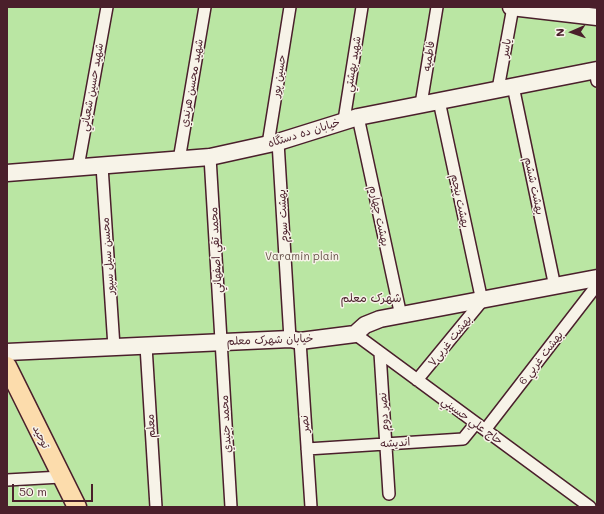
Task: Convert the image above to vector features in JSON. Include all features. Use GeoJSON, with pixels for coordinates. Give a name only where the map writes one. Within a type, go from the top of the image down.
{"type":"FeatureCollection","features":[{"type":"Feature","properties":{"kind":"main road","name":"توحید"},"geometry":{"type":"LineString","coordinates":[[7,366],[77,507]]}},
{"type":"Feature","properties":{"kind":"street","name":"شهيد حسين شعباني"},"geometry":{"type":"LineString","coordinates":[[78,167],[107,7]]}},
{"type":"Feature","properties":{"kind":"street","name":"شهيد محسن هرندي"},"geometry":{"type":"LineString","coordinates":[[179,160],[205,7]]}},
{"type":"Feature","properties":{"kind":"street","name":"حسين پور"},"geometry":{"type":"LineString","coordinates":[[273,143],[290,7]]}},
{"type":"Feature","properties":{"kind":"street","name":"شهيد بهشتي"},"geometry":{"type":"LineString","coordinates":[[351,118],[362,7]]}},
{"type":"Feature","properties":{"kind":"street","name":"فاطميه"},"geometry":{"type":"LineString","coordinates":[[421,104],[437,7]]}},
{"type":"Feature","properties":{"kind":"street"},"geometry":{"type":"LineString","coordinates":[[512,7],[593,13]]}},
{"type":"Feature","properties":{"kind":"street","name":"یاسر"},"geometry":{"type":"LineString","coordinates":[[506,88],[512,7]]}},
{"type":"Feature","properties":{"kind":"street","name":"خیابان ده دستگاه"},"geometry":{"type":"LineString","coordinates":[[7,173],[210,157],[273,143],[351,118],[506,88],[596,74]]}},
{"type":"Feature","properties":{"kind":"street","name":"بهشت ششم"},"geometry":{"type":"LineString","coordinates":[[506,88],[555,287]]}},
{"type":"Feature","properties":{"kind":"street","name":"بهشت پنجم"},"geometry":{"type":"LineString","coordinates":[[439,101],[482,301]]}},
{"type":"Feature","properties":{"kind":"street","name":"بهشت چهارم"},"geometry":{"type":"LineString","coordinates":[[351,118],[400,316]]}},
{"type":"Feature","properties":{"kind":"street","name":"بهشت سوم"},"geometry":{"type":"LineString","coordinates":[[273,143],[295,340]]}},
{"type":"Feature","properties":{"kind":"street","name":"محمد تقي اصفهاني"},"geometry":{"type":"LineString","coordinates":[[210,157],[221,342]]}},
{"type":"Feature","properties":{"kind":"street","name":"محسن سيل سپور"},"geometry":{"type":"LineString","coordinates":[[102,166],[114,347]]}},
{"type":"Feature","properties":{"kind":"street","name":"خیابان شهرک معلم"},"geometry":{"type":"LineString","coordinates":[[7,352],[295,340],[355,334],[366,325],[380,320],[597,278]]}},
{"type":"Feature","properties":{"kind":"street","name":"بهشت غربي 6"},"geometry":{"type":"LineString","coordinates":[[481,427],[597,285]]}},
{"type":"Feature","properties":{"kind":"street","name":"بهشت غربی۷"},"geometry":{"type":"LineString","coordinates":[[417,380],[482,301]]}},
{"type":"Feature","properties":{"kind":"street","name":"حاج علي حسيني"},"geometry":{"type":"LineString","coordinates":[[355,334],[590,507]]}},
{"type":"Feature","properties":{"kind":"street","name":"نصر"},"geometry":{"type":"LineString","coordinates":[[295,340],[307,449],[311,507]]}},
{"type":"Feature","properties":{"kind":"street","name":"محمد جنيدي"},"geometry":{"type":"LineString","coordinates":[[221,342],[231,507]]}},
{"type":"Feature","properties":{"kind":"street","name":"معلم"},"geometry":{"type":"LineString","coordinates":[[146,346],[156,507]]}},
{"type":"Feature","properties":{"kind":"street","name":"نصر دوم"},"geometry":{"type":"LineString","coordinates":[[380,353],[389,494]]}},
{"type":"Feature","properties":{"kind":"street","name":"اندیشه"},"geometry":{"type":"LineString","coordinates":[[307,449],[463,439],[481,427]]}},
{"type":"Feature","properties":{"kind":"street"},"geometry":{"type":"LineString","coordinates":[[7,480],[61,477]]}},
{"type":"Feature","properties":{"kind":"green space","name":"Varamin plain"},"geometry":{"type":"Polygon","coordinates":[[[7,7],[597,7],[597,507],[7,507],[7,7]]]}},
{"type":"Feature","properties":{"kind":"district","name":"شهرک معلم"},"geometry":{"type":"Point","coordinates":[371,298]}}]}
